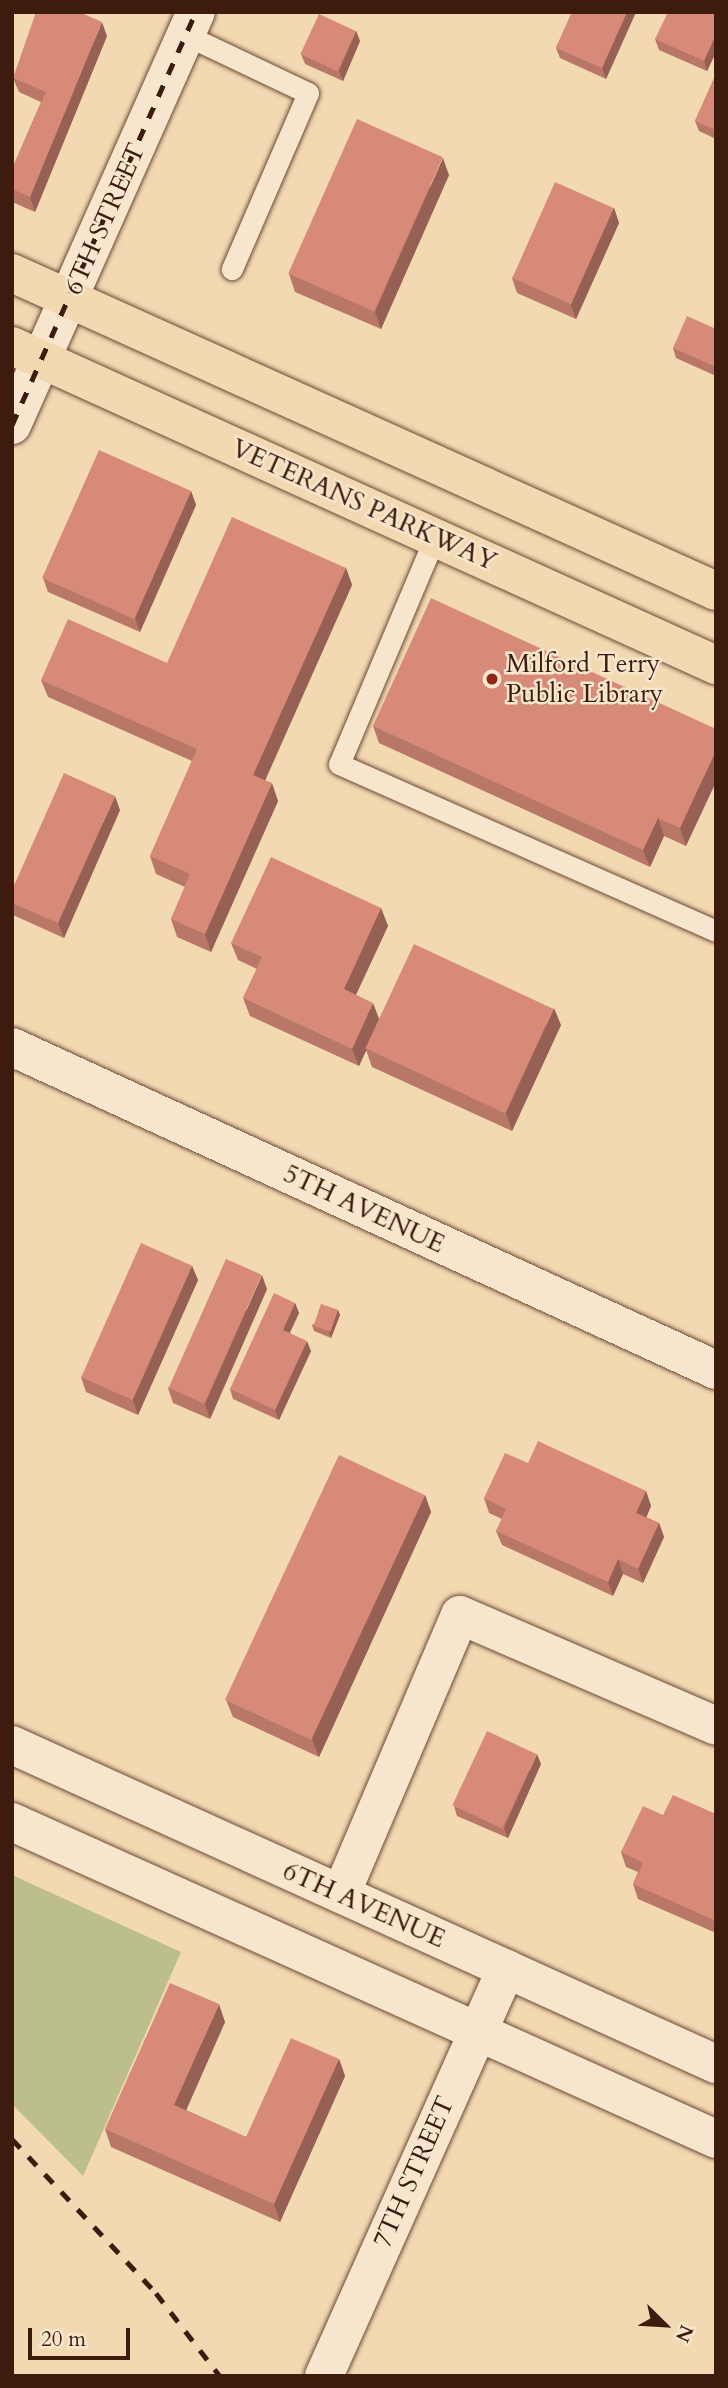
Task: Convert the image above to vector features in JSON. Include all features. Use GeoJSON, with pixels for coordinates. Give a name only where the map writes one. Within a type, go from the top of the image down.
{"type":"FeatureCollection","features":[{"type":"Feature","properties":{"kind":"main road"},"geometry":{"type":"LineString","coordinates":[[12,273],[716,591]]}},
{"type":"Feature","properties":{"kind":"main road","name":"VETERANS PARKWAY"},"geometry":{"type":"LineString","coordinates":[[27,353],[716,666]]}},
{"type":"Feature","properties":{"kind":"street","name":"6TH STREET"},"geometry":{"type":"LineString","coordinates":[[12,425],[27,353],[71,299],[191,24]]}},
{"type":"Feature","properties":{"kind":"street","name":"5TH AVENUE"},"geometry":{"type":"LineString","coordinates":[[12,1047],[716,1370]]}},
{"type":"Feature","properties":{"kind":"street"},"geometry":{"type":"LineString","coordinates":[[341,1895],[460,1615],[716,1726]]}},
{"type":"Feature","properties":{"kind":"street","name":"6TH AVENUE"},"geometry":{"type":"LineString","coordinates":[[12,1745],[716,2064]]}},
{"type":"Feature","properties":{"kind":"street"},"geometry":{"type":"LineString","coordinates":[[12,1822],[716,2139]]}},
{"type":"Feature","properties":{"kind":"street","name":"7TH STREET"},"geometry":{"type":"LineString","coordinates":[[324,2376],[506,1969]]}},
{"type":"Feature","properties":{"kind":"lane"},"geometry":{"type":"LineString","coordinates":[[191,24],[308,93],[232,269]]}},
{"type":"Feature","properties":{"kind":"lane"},"geometry":{"type":"LineString","coordinates":[[435,537],[339,764],[716,931]]}},
{"type":"Feature","properties":{"kind":"green space"},"geometry":{"type":"Polygon","coordinates":[[[12,1875],[181,1952],[83,2176],[12,2104],[12,1875]]]}},
{"type":"Feature","properties":{"kind":"building"},"geometry":{"type":"Polygon","coordinates":[[[36,12],[79,12],[102,22],[30,197],[12,189],[12,169],[46,92],[13,78],[36,12]]]}},
{"type":"Feature","properties":{"kind":"building"},"geometry":{"type":"Polygon","coordinates":[[[572,12],[627,12],[602,68],[556,48],[572,12]]]}},
{"type":"Feature","properties":{"kind":"building"},"geometry":{"type":"Polygon","coordinates":[[[668,12],[716,12],[716,34],[704,61],[655,39],[668,12]]]}},
{"type":"Feature","properties":{"kind":"building"},"geometry":{"type":"Polygon","coordinates":[[[319,14],[356,31],[338,71],[300,54],[319,14]]]}},
{"type":"Feature","properties":{"kind":"building"},"geometry":{"type":"Polygon","coordinates":[[[716,74],[716,130],[695,121],[716,74]]]}},
{"type":"Feature","properties":{"kind":"building"},"geometry":{"type":"Polygon","coordinates":[[[357,119],[443,157],[374,312],[288,273],[357,119]]]}},
{"type":"Feature","properties":{"kind":"building"},"geometry":{"type":"Polygon","coordinates":[[[555,182],[613,208],[571,304],[512,278],[555,182]]]}},
{"type":"Feature","properties":{"kind":"building"},"geometry":{"type":"Polygon","coordinates":[[[687,316],[716,329],[716,367],[673,348],[687,316]]]}},
{"type":"Feature","properties":{"kind":"building"},"geometry":{"type":"Polygon","coordinates":[[[99,450],[191,491],[134,619],[42,578],[99,450]]]}},
{"type":"Feature","properties":{"kind":"building"},"geometry":{"type":"Polygon","coordinates":[[[232,517],[346,568],[253,775],[272,783],[205,934],[171,919],[190,874],[150,856],[197,749],[41,680],[68,619],[167,663],[232,517]]]}},
{"type":"Feature","properties":{"kind":"building","name":"Milford Terry Public Library"},"geometry":{"type":"Polygon","coordinates":[[[431,598],[716,729],[716,750],[680,828],[658,818],[643,850],[373,726],[431,598]]]}},
{"type":"Feature","properties":{"kind":"building"},"geometry":{"type":"Polygon","coordinates":[[[64,773],[115,796],[58,923],[12,903],[12,890],[64,773]]]}},
{"type":"Feature","properties":{"kind":"building"},"geometry":{"type":"Polygon","coordinates":[[[271,857],[381,908],[344,989],[373,1003],[352,1049],[243,998],[262,957],[231,943],[271,857]]]}},
{"type":"Feature","properties":{"kind":"building"},"geometry":{"type":"Polygon","coordinates":[[[414,944],[554,1009],[505,1113],[365,1048],[414,944]]]}},
{"type":"Feature","properties":{"kind":"building"},"geometry":{"type":"Polygon","coordinates":[[[141,1243],[192,1266],[132,1400],[81,1377],[141,1243]]]}},
{"type":"Feature","properties":{"kind":"building"},"geometry":{"type":"Polygon","coordinates":[[[226,1259],[262,1275],[204,1404],[169,1388],[226,1259]]]}},
{"type":"Feature","properties":{"kind":"building"},"geometry":{"type":"Polygon","coordinates":[[[274,1293],[295,1303],[283,1330],[307,1341],[275,1410],[230,1389],[274,1293]]]}},
{"type":"Feature","properties":{"kind":"building"},"geometry":{"type":"Polygon","coordinates":[[[321,1304],[338,1310],[331,1332],[314,1326],[321,1304]]]}},
{"type":"Feature","properties":{"kind":"building"},"geometry":{"type":"Polygon","coordinates":[[[538,1441],[646,1491],[636,1513],[659,1523],[638,1569],[618,1559],[608,1582],[496,1531],[506,1509],[484,1498],[505,1453],[528,1463],[538,1441]]]}},
{"type":"Feature","properties":{"kind":"building"},"geometry":{"type":"Polygon","coordinates":[[[339,1455],[425,1495],[311,1740],[225,1700],[339,1455]]]}},
{"type":"Feature","properties":{"kind":"building"},"geometry":{"type":"Polygon","coordinates":[[[487,1731],[537,1754],[502,1829],[452,1805],[487,1731]]]}},
{"type":"Feature","properties":{"kind":"building"},"geometry":{"type":"Polygon","coordinates":[[[673,1795],[716,1814],[716,1921],[633,1884],[643,1863],[621,1852],[643,1806],[663,1815],[673,1795]]]}},
{"type":"Feature","properties":{"kind":"building"},"geometry":{"type":"Polygon","coordinates":[[[170,1983],[219,2004],[174,2105],[246,2137],[291,2038],[339,2059],[274,2204],[105,2129],[170,1983]]]}},
{"type":"Feature","properties":{"kind":"railway"},"geometry":{"type":"LineString","coordinates":[[12,425],[196,12]]}},
{"type":"Feature","properties":{"kind":"railway"},"geometry":{"type":"LineString","coordinates":[[12,2139],[156,2293],[220,2376]]}},
{"type":"Feature","properties":{"kind":"place","name":"Milford Terry Public Library"},"geometry":{"type":"Point","coordinates":[492,679]}}]}
